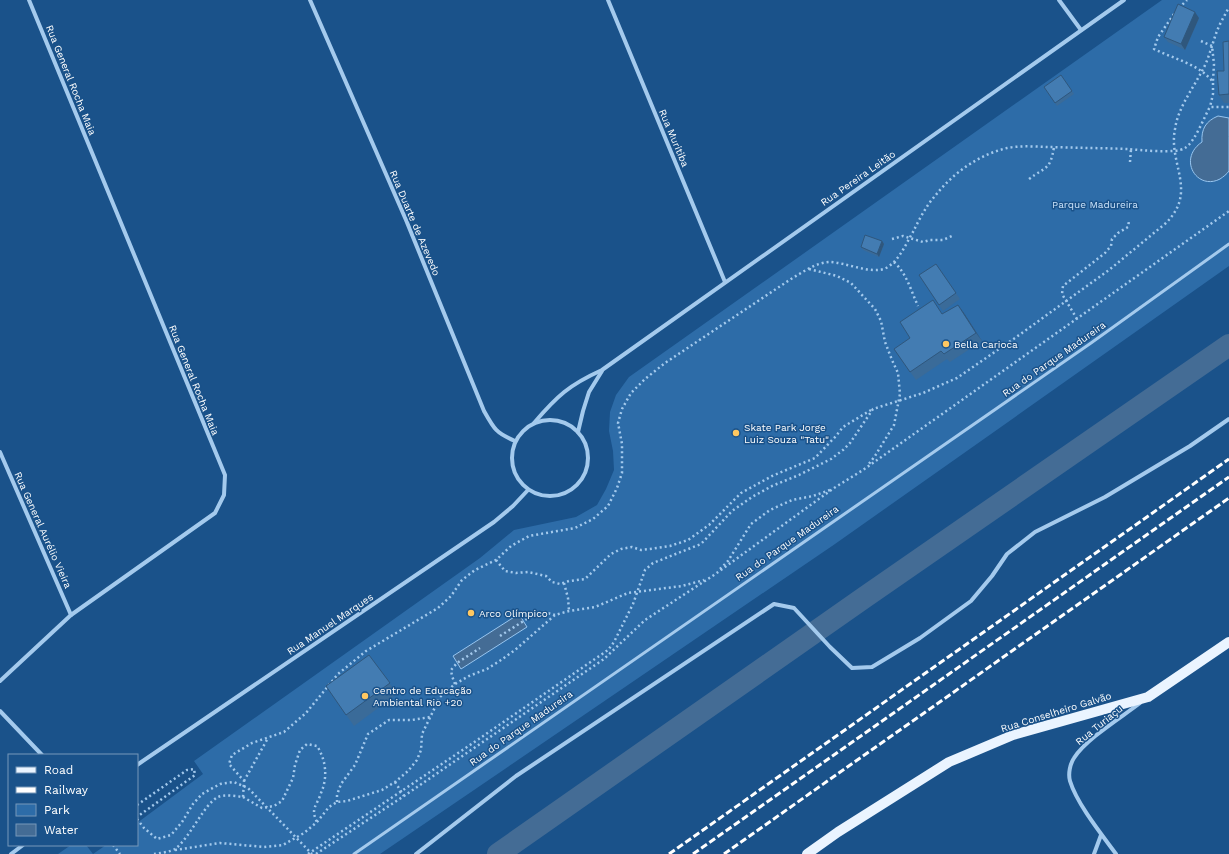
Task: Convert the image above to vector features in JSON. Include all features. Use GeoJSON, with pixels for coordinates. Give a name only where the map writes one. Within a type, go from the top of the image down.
{"type":"FeatureCollection","features":[{"type":"Feature","properties":{"kind":"main road","name":"Rua Conselheiro Galvão"},"geometry":{"type":"LineString","coordinates":[[807,854],[844,828],[949,762],[1013,735],[1148,697],[1229,642]]}},
{"type":"Feature","properties":{"kind":"street","name":"Rua General Rocha Maia"},"geometry":{"type":"LineString","coordinates":[[0,681],[71,615],[215,514],[224,495],[225,475],[29,0]]}},
{"type":"Feature","properties":{"kind":"street","name":"Rua Duarte de Azevedo"},"geometry":{"type":"LineString","coordinates":[[310,0],[406,220],[484,412],[492,426],[500,434],[515,441]]}},
{"type":"Feature","properties":{"kind":"street","name":"Rua Muritiba"},"geometry":{"type":"LineString","coordinates":[[608,0],[726,282]]}},
{"type":"Feature","properties":{"kind":"street"},"geometry":{"type":"LineString","coordinates":[[1059,0],[1081,30]]}},
{"type":"Feature","properties":{"kind":"street","name":"Rua Pereira Leitão"},"geometry":{"type":"LineString","coordinates":[[534,423],[561,393],[581,379],[602,370],[1124,0]]}},
{"type":"Feature","properties":{"kind":"street","name":"Rua Pereira Leitão"},"geometry":{"type":"LineString","coordinates":[[578,432],[583,411],[590,392],[602,370]]}},
{"type":"Feature","properties":{"kind":"street"},"geometry":{"type":"LineString","coordinates":[[416,854],[516,776],[774,604],[794,608],[830,647],[852,668],[872,667],[920,638],[971,601],[992,576],[1007,554],[1035,532],[1105,497],[1190,446],[1229,419]]}},
{"type":"Feature","properties":{"kind":"street"},"geometry":{"type":"LineString","coordinates":[[546,420],[558,420],[569,425],[578,432],[585,442],[589,455],[588,467],[583,479],[575,488],[564,494],[552,497],[540,496],[528,490],[520,483],[514,473],[512,452],[515,441],[523,430],[534,423],[546,420]]}},
{"type":"Feature","properties":{"kind":"street","name":"Rua General Aurélio Vieira"},"geometry":{"type":"LineString","coordinates":[[0,452],[71,615]]}},
{"type":"Feature","properties":{"kind":"street","name":"Rua Manuel Marques"},"geometry":{"type":"LineString","coordinates":[[138,764],[494,522],[513,506],[528,490]]}},
{"type":"Feature","properties":{"kind":"street","name":"Rua Turiaçu"},"geometry":{"type":"LineString","coordinates":[[1116,854],[1101,835],[1079,799],[1070,781],[1069,771],[1073,758],[1084,746],[1148,697]]}},
{"type":"Feature","properties":{"kind":"street"},"geometry":{"type":"LineString","coordinates":[[0,711],[41,754]]}},
{"type":"Feature","properties":{"kind":"street"},"geometry":{"type":"LineString","coordinates":[[1094,854],[1101,835]]}},
{"type":"Feature","properties":{"kind":"street"},"geometry":{"type":"LineString","coordinates":[[11,854],[22,846]]}},
{"type":"Feature","properties":{"kind":"lane","name":"Rua do Parque Madureira"},"geometry":{"type":"LineString","coordinates":[[354,854],[1091,343],[1229,244]]}},
{"type":"Feature","properties":{"kind":"path"},"geometry":{"type":"LineString","coordinates":[[1187,0],[1168,22],[1158,37],[1154,49],[1202,71],[1213,82]]}},
{"type":"Feature","properties":{"kind":"path"},"geometry":{"type":"LineString","coordinates":[[496,560],[505,570],[516,573],[528,572],[546,576],[552,582],[560,584],[585,579],[611,554],[621,549],[632,547],[641,550],[650,550],[670,546],[688,540],[709,525],[741,493],[772,476],[815,458],[843,427],[873,409],[923,393],[957,378],[1109,270],[1166,223],[1174,215],[1180,205],[1181,188],[1174,150],[1174,133],[1179,114],[1202,71],[1217,31],[1229,7]]}},
{"type":"Feature","properties":{"kind":"path"},"geometry":{"type":"LineString","coordinates":[[1201,41],[1212,46]]}},
{"type":"Feature","properties":{"kind":"path"},"geometry":{"type":"LineString","coordinates":[[244,781],[230,764],[232,755],[252,743],[284,732],[306,713],[338,674],[366,651],[438,608],[451,596],[462,580],[475,570],[496,560],[511,546],[529,536],[574,528],[593,519],[608,506],[617,488],[622,473],[622,444],[618,423],[622,408],[631,392],[665,363],[785,282],[821,263],[831,262],[872,270],[884,269],[894,262],[902,252],[934,196],[957,172],[984,157],[1008,148],[1032,146],[1174,150],[1185,148],[1194,138],[1210,107],[1213,94],[1214,64],[1212,46]]}},
{"type":"Feature","properties":{"kind":"path"},"geometry":{"type":"LineString","coordinates":[[1210,107],[1229,107]]}},
{"type":"Feature","properties":{"kind":"path"},"geometry":{"type":"LineString","coordinates":[[1029,179],[1045,169],[1052,161],[1054,147]]}},
{"type":"Feature","properties":{"kind":"path"},"geometry":{"type":"LineString","coordinates":[[1130,162],[1131,149]]}},
{"type":"Feature","properties":{"kind":"path"},"geometry":{"type":"LineString","coordinates":[[316,854],[404,796],[604,659],[645,620],[714,575],[834,488],[863,470],[1229,211]]}},
{"type":"Feature","properties":{"kind":"path"},"geometry":{"type":"LineString","coordinates":[[1077,319],[1062,294],[1063,286],[1105,253],[1111,246],[1112,239],[1128,227],[1129,221]]}},
{"type":"Feature","properties":{"kind":"path"},"geometry":{"type":"LineString","coordinates":[[892,239],[903,236],[923,242],[930,240],[943,240],[952,236]]}},
{"type":"Feature","properties":{"kind":"path"},"geometry":{"type":"LineString","coordinates":[[894,262],[901,268],[907,278],[918,306]]}},
{"type":"Feature","properties":{"kind":"path"},"geometry":{"type":"LineString","coordinates":[[808,269],[837,276],[851,283],[875,309],[881,321],[887,348],[898,373],[900,394],[894,425],[875,456],[863,470]]}},
{"type":"Feature","properties":{"kind":"path"},"geometry":{"type":"LineString","coordinates":[[308,854],[608,650],[614,642],[633,604],[645,570],[653,563],[701,544],[732,511],[772,486],[832,459],[850,443],[873,409]]}},
{"type":"Feature","properties":{"kind":"path"},"geometry":{"type":"LineString","coordinates":[[154,854],[220,843],[264,847],[283,845],[304,833],[317,822],[329,807],[337,802],[347,801],[382,790],[395,782],[408,771],[417,760],[421,750],[422,734],[440,697],[455,684],[469,676],[487,669],[501,660],[515,650],[555,615],[569,610],[595,607],[613,598],[637,592],[698,583],[714,575],[728,561],[751,524],[770,510],[792,500],[813,496],[834,488]]}},
{"type":"Feature","properties":{"kind":"path"},"geometry":{"type":"LineString","coordinates":[[564,583],[568,598],[569,610]]}},
{"type":"Feature","properties":{"kind":"path"},"geometry":{"type":"LineString","coordinates":[[500,636],[533,615],[544,612],[555,615]]}},
{"type":"Feature","properties":{"kind":"path"},"geometry":{"type":"LineString","coordinates":[[455,684],[452,676],[452,670],[457,663],[480,648]]}},
{"type":"Feature","properties":{"kind":"path"},"geometry":{"type":"LineString","coordinates":[[337,802],[340,784],[355,766],[368,734],[389,720],[412,720],[430,717]]}},
{"type":"Feature","properties":{"kind":"path"},"geometry":{"type":"LineString","coordinates":[[243,797],[244,781],[268,738]]}},
{"type":"Feature","properties":{"kind":"path"},"geometry":{"type":"LineString","coordinates":[[174,850],[197,823],[208,806],[218,797],[243,797],[262,808],[274,806],[282,801],[293,778],[295,765],[300,750],[307,744],[317,746],[322,754],[325,766],[326,779],[321,794],[315,804],[313,814],[317,822]]}},
{"type":"Feature","properties":{"kind":"path"},"geometry":{"type":"LineString","coordinates":[[138,804],[187,770],[194,768],[195,775],[138,817]]}},
{"type":"Feature","properties":{"kind":"path"},"geometry":{"type":"LineString","coordinates":[[138,819],[157,838],[171,835],[202,794],[220,784],[234,782],[248,788],[312,854]]}},
{"type":"Feature","properties":{"kind":"path"},"geometry":{"type":"LineString","coordinates":[[395,782],[404,796]]}},
{"type":"Feature","properties":{"kind":"path"},"geometry":{"type":"LineString","coordinates":[[114,846],[120,854]]}},
{"type":"Feature","properties":{"kind":"green space","name":"Parque Madureira"},"geometry":{"type":"Polygon","coordinates":[[[1162,0],[1229,0],[1229,266],[835,544],[380,854],[93,854],[105,846],[138,846],[138,822],[203,774],[194,761],[480,558],[514,530],[576,517],[597,505],[614,470],[613,451],[609,431],[610,412],[616,395],[629,377],[1162,0]]]}},
{"type":"Feature","properties":{"kind":"green space"},"geometry":{"type":"Polygon","coordinates":[[[70,846],[87,846],[93,854],[58,854],[70,846]]]}},
{"type":"Feature","properties":{"kind":"water"},"geometry":{"type":"Polygon","coordinates":[[[1218,116],[1229,118],[1229,171],[1220,179],[1212,182],[1204,181],[1193,171],[1191,157],[1195,149],[1202,142],[1203,129],[1210,120],[1218,116]]]}},
{"type":"Feature","properties":{"kind":"water"},"geometry":{"type":"Polygon","coordinates":[[[519,614],[527,627],[461,669],[453,656],[519,614]]]}},
{"type":"Feature","properties":{"kind":"building"},"geometry":{"type":"Polygon","coordinates":[[[1178,4],[1195,12],[1181,44],[1164,37],[1178,4]]]}},
{"type":"Feature","properties":{"kind":"building"},"geometry":{"type":"Polygon","coordinates":[[[1229,41],[1229,94],[1219,95],[1217,71],[1224,71],[1223,42],[1229,41]]]}},
{"type":"Feature","properties":{"kind":"building"},"geometry":{"type":"Polygon","coordinates":[[[1061,75],[1072,91],[1055,103],[1044,87],[1061,75]]]}},
{"type":"Feature","properties":{"kind":"building"},"geometry":{"type":"Polygon","coordinates":[[[865,235],[882,241],[877,254],[861,247],[865,235]]]}},
{"type":"Feature","properties":{"kind":"building"},"geometry":{"type":"Polygon","coordinates":[[[936,264],[956,293],[939,305],[919,275],[936,264]]]}},
{"type":"Feature","properties":{"kind":"building","name":"Bella Carioca"},"geometry":{"type":"Polygon","coordinates":[[[933,300],[942,314],[958,305],[976,333],[944,354],[941,351],[910,372],[894,349],[910,338],[900,322],[933,300]]]}},
{"type":"Feature","properties":{"kind":"building","name":"Centro de Educação Ambiental Rio +20"},"geometry":{"type":"Polygon","coordinates":[[[369,655],[390,683],[346,715],[326,686],[369,655]]]}},
{"type":"Feature","properties":{"kind":"waterway"},"geometry":{"type":"LineString","coordinates":[[498,854],[1229,345]]}},
{"type":"Feature","properties":{"kind":"railway"},"geometry":{"type":"LineString","coordinates":[[669,854],[1229,459]]}},
{"type":"Feature","properties":{"kind":"railway"},"geometry":{"type":"LineString","coordinates":[[693,854],[1229,477]]}},
{"type":"Feature","properties":{"kind":"railway"},"geometry":{"type":"LineString","coordinates":[[724,854],[1229,498]]}},
{"type":"Feature","properties":{"kind":"place","name":"Bella Carioca"},"geometry":{"type":"Point","coordinates":[946,344]}},
{"type":"Feature","properties":{"kind":"place","name":"Skate Park Jorge Luiz Souza \"Tatu\""},"geometry":{"type":"Point","coordinates":[736,433]}},
{"type":"Feature","properties":{"kind":"place","name":"Arco Olímpico"},"geometry":{"type":"Point","coordinates":[471,613]}},
{"type":"Feature","properties":{"kind":"place","name":"Centro de Educação Ambiental Rio +20"},"geometry":{"type":"Point","coordinates":[365,696]}}]}
